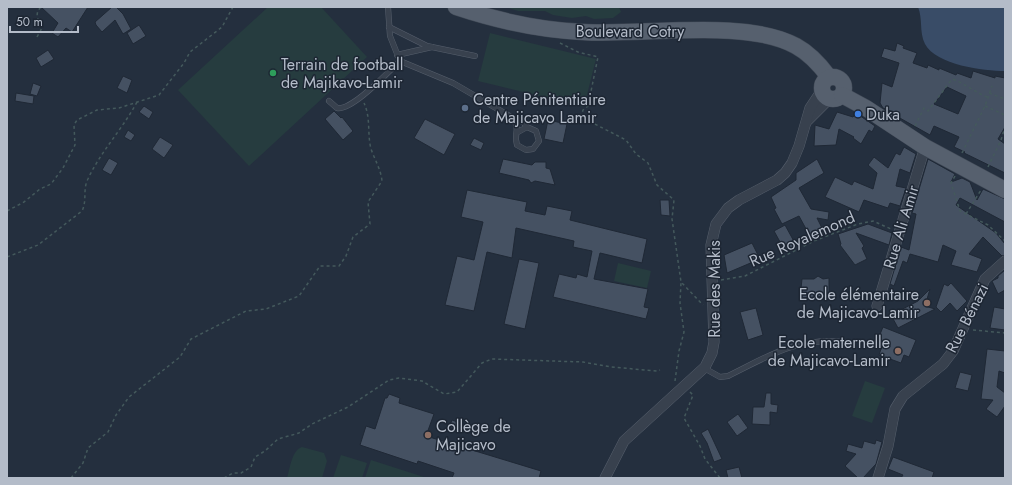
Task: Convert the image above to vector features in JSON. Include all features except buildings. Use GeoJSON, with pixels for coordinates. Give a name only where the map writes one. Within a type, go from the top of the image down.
{"type":"FeatureCollection","features":[{"type":"Feature","properties":{"kind":"main road","name":"Boulevard Cotry"},"geometry":{"type":"LineString","coordinates":[[456,7],[508,23],[557,30],[606,33],[704,31],[756,34],[784,41],[804,52],[831,88]]}},
{"type":"Feature","properties":{"kind":"main road"},"geometry":{"type":"LineString","coordinates":[[831,88],[866,108],[925,147],[960,161],[985,175],[1005,190]]}},
{"type":"Feature","properties":{"kind":"street","name":"Rue des Makis"},"geometry":{"type":"LineString","coordinates":[[604,478],[624,441],[704,368],[712,353],[714,342],[712,281],[713,235],[721,216],[739,200],[777,180],[785,174],[792,163],[799,146],[810,108],[831,88]]}},
{"type":"Feature","properties":{"kind":"street","name":"Rue Ali Amir"},"geometry":{"type":"LineString","coordinates":[[877,306],[925,147]]}},
{"type":"Feature","properties":{"kind":"street","name":"Rue Bénazi"},"geometry":{"type":"LineString","coordinates":[[880,477],[888,446],[894,409],[903,396],[943,364],[952,351],[985,279],[1005,261]]}},
{"type":"Feature","properties":{"kind":"lane"},"geometry":{"type":"LineString","coordinates":[[388,7],[390,36],[400,61],[453,83],[513,118],[523,122],[527,127],[534,129],[538,134],[538,144],[533,149],[526,150],[518,145],[516,138],[518,132],[517,125],[513,118]]}},
{"type":"Feature","properties":{"kind":"lane"},"geometry":{"type":"LineString","coordinates":[[389,27],[433,47],[475,56]]}},
{"type":"Feature","properties":{"kind":"lane"},"geometry":{"type":"LineString","coordinates":[[397,55],[433,47]]}},
{"type":"Feature","properties":{"kind":"lane"},"geometry":{"type":"LineString","coordinates":[[329,101],[340,109],[361,97],[400,61]]}},
{"type":"Feature","properties":{"kind":"lane"},"geometry":{"type":"LineString","coordinates":[[518,132],[527,127]]}},
{"type":"Feature","properties":{"kind":"lane"},"geometry":{"type":"LineString","coordinates":[[704,368],[720,377],[728,376],[794,344],[833,340],[844,342]]}},
{"type":"Feature","properties":{"kind":"path"},"geometry":{"type":"LineString","coordinates":[[37,37],[42,28],[37,17],[38,11],[41,7]]}},
{"type":"Feature","properties":{"kind":"path"},"geometry":{"type":"LineString","coordinates":[[7,211],[24,202],[40,189],[51,184],[63,168],[75,145],[74,125],[77,120],[97,110],[119,108],[158,95],[184,63],[190,52],[222,27],[233,7]]}},
{"type":"Feature","properties":{"kind":"path"},"geometry":{"type":"LineString","coordinates":[[557,30],[556,38],[559,43],[578,52],[598,57],[588,106],[583,110],[581,117],[626,140],[636,154],[648,163],[656,185],[674,200],[672,219],[681,282],[680,303],[684,332],[679,351],[674,396]]}},
{"type":"Feature","properties":{"kind":"path"},"geometry":{"type":"LineString","coordinates":[[914,127],[924,108],[928,110],[952,79],[967,85],[970,90],[987,97]]}},
{"type":"Feature","properties":{"kind":"path"},"geometry":{"type":"LineString","coordinates":[[992,86],[985,106],[951,183],[960,211],[988,225],[1005,241]]}},
{"type":"Feature","properties":{"kind":"path"},"geometry":{"type":"LineString","coordinates":[[989,94],[1005,98]]}},
{"type":"Feature","properties":{"kind":"path"},"geometry":{"type":"LineString","coordinates":[[71,478],[83,463],[88,448],[108,432],[116,415],[129,397],[180,357],[190,339],[246,311],[266,309],[297,297],[320,266],[335,267],[341,264],[346,256],[353,237],[370,224],[368,202],[382,182],[372,150],[368,113],[361,97]]}},
{"type":"Feature","properties":{"kind":"path"},"geometry":{"type":"LineString","coordinates":[[7,257],[38,245],[82,211],[85,206],[85,187],[96,164],[125,123],[138,101]]}},
{"type":"Feature","properties":{"kind":"path"},"geometry":{"type":"LineString","coordinates":[[985,106],[1005,115]]}},
{"type":"Feature","properties":{"kind":"path"},"geometry":{"type":"LineString","coordinates":[[966,214],[977,198],[1005,127]]}},
{"type":"Feature","properties":{"kind":"path","name":"Rue Royalemond"},"geometry":{"type":"LineString","coordinates":[[712,281],[732,280],[745,276],[814,241],[858,224],[873,221],[899,232]]}},
{"type":"Feature","properties":{"kind":"path"},"geometry":{"type":"LineString","coordinates":[[681,282],[703,306]]}},
{"type":"Feature","properties":{"kind":"path"},"geometry":{"type":"LineString","coordinates":[[984,331],[1005,333]]}},
{"type":"Feature","properties":{"kind":"path"},"geometry":{"type":"LineString","coordinates":[[224,478],[233,473],[241,473],[251,467],[255,458],[278,439],[299,433],[312,424],[348,406],[393,379],[422,381],[444,394],[451,394],[457,392],[482,363],[492,359],[583,362],[612,367],[656,371],[660,370]]}},
{"type":"Feature","properties":{"kind":"path"},"geometry":{"type":"LineString","coordinates":[[686,385],[693,395],[684,418],[700,446],[705,459],[720,478]]}},
{"type":"Feature","properties":{"kind":"green space","name":"Terrain de football de Majikavo-Lamir"},"geometry":{"type":"Polygon","coordinates":[[[268,7],[321,7],[367,57],[249,166],[178,90],[268,7]]]}},
{"type":"Feature","properties":{"kind":"green space"},"geometry":{"type":"Polygon","coordinates":[[[506,7],[619,7],[621,12],[613,18],[594,19],[586,16],[572,18],[553,15],[545,11],[518,11],[506,7]]]}},
{"type":"Feature","properties":{"kind":"green space"},"geometry":{"type":"Polygon","coordinates":[[[490,33],[596,59],[584,107],[478,81],[490,33]]]}},
{"type":"Feature","properties":{"kind":"green space"},"geometry":{"type":"Polygon","coordinates":[[[618,263],[651,271],[647,288],[614,281],[618,263]]]}},
{"type":"Feature","properties":{"kind":"green space"},"geometry":{"type":"Polygon","coordinates":[[[865,381],[885,388],[872,423],[852,416],[865,381]]]}},
{"type":"Feature","properties":{"kind":"green space"},"geometry":{"type":"Polygon","coordinates":[[[302,447],[324,453],[327,461],[322,478],[287,478],[294,455],[302,447]]]}},
{"type":"Feature","properties":{"kind":"green space"},"geometry":{"type":"Polygon","coordinates":[[[341,455],[367,463],[362,478],[333,478],[341,455]]]}},
{"type":"Feature","properties":{"kind":"green space"},"geometry":{"type":"Polygon","coordinates":[[[371,460],[427,478],[365,478],[371,460]]]}},
{"type":"Feature","properties":{"kind":"water"},"geometry":{"type":"Polygon","coordinates":[[[918,7],[1005,7],[1005,71],[973,68],[950,62],[939,57],[925,44],[921,30],[918,7]]]}},
{"type":"Feature","properties":{"kind":"place","name":"Terrain de football de Majikavo-Lamir"},"geometry":{"type":"Point","coordinates":[273,73]}},
{"type":"Feature","properties":{"kind":"place","name":"Centre Pénitentiaire de Majicavo Lamir"},"geometry":{"type":"Point","coordinates":[465,108]}},
{"type":"Feature","properties":{"kind":"place","name":"Duka"},"geometry":{"type":"Point","coordinates":[858,114]}},
{"type":"Feature","properties":{"kind":"place","name":"Ecole élémentaire de Majicavo-Lamir"},"geometry":{"type":"Point","coordinates":[927,303]}},
{"type":"Feature","properties":{"kind":"place","name":"Ecole maternelle de Majicavo-Lamir"},"geometry":{"type":"Point","coordinates":[898,351]}},
{"type":"Feature","properties":{"kind":"place","name":"Collège de Majicavo"},"geometry":{"type":"Point","coordinates":[428,435]}}]}
